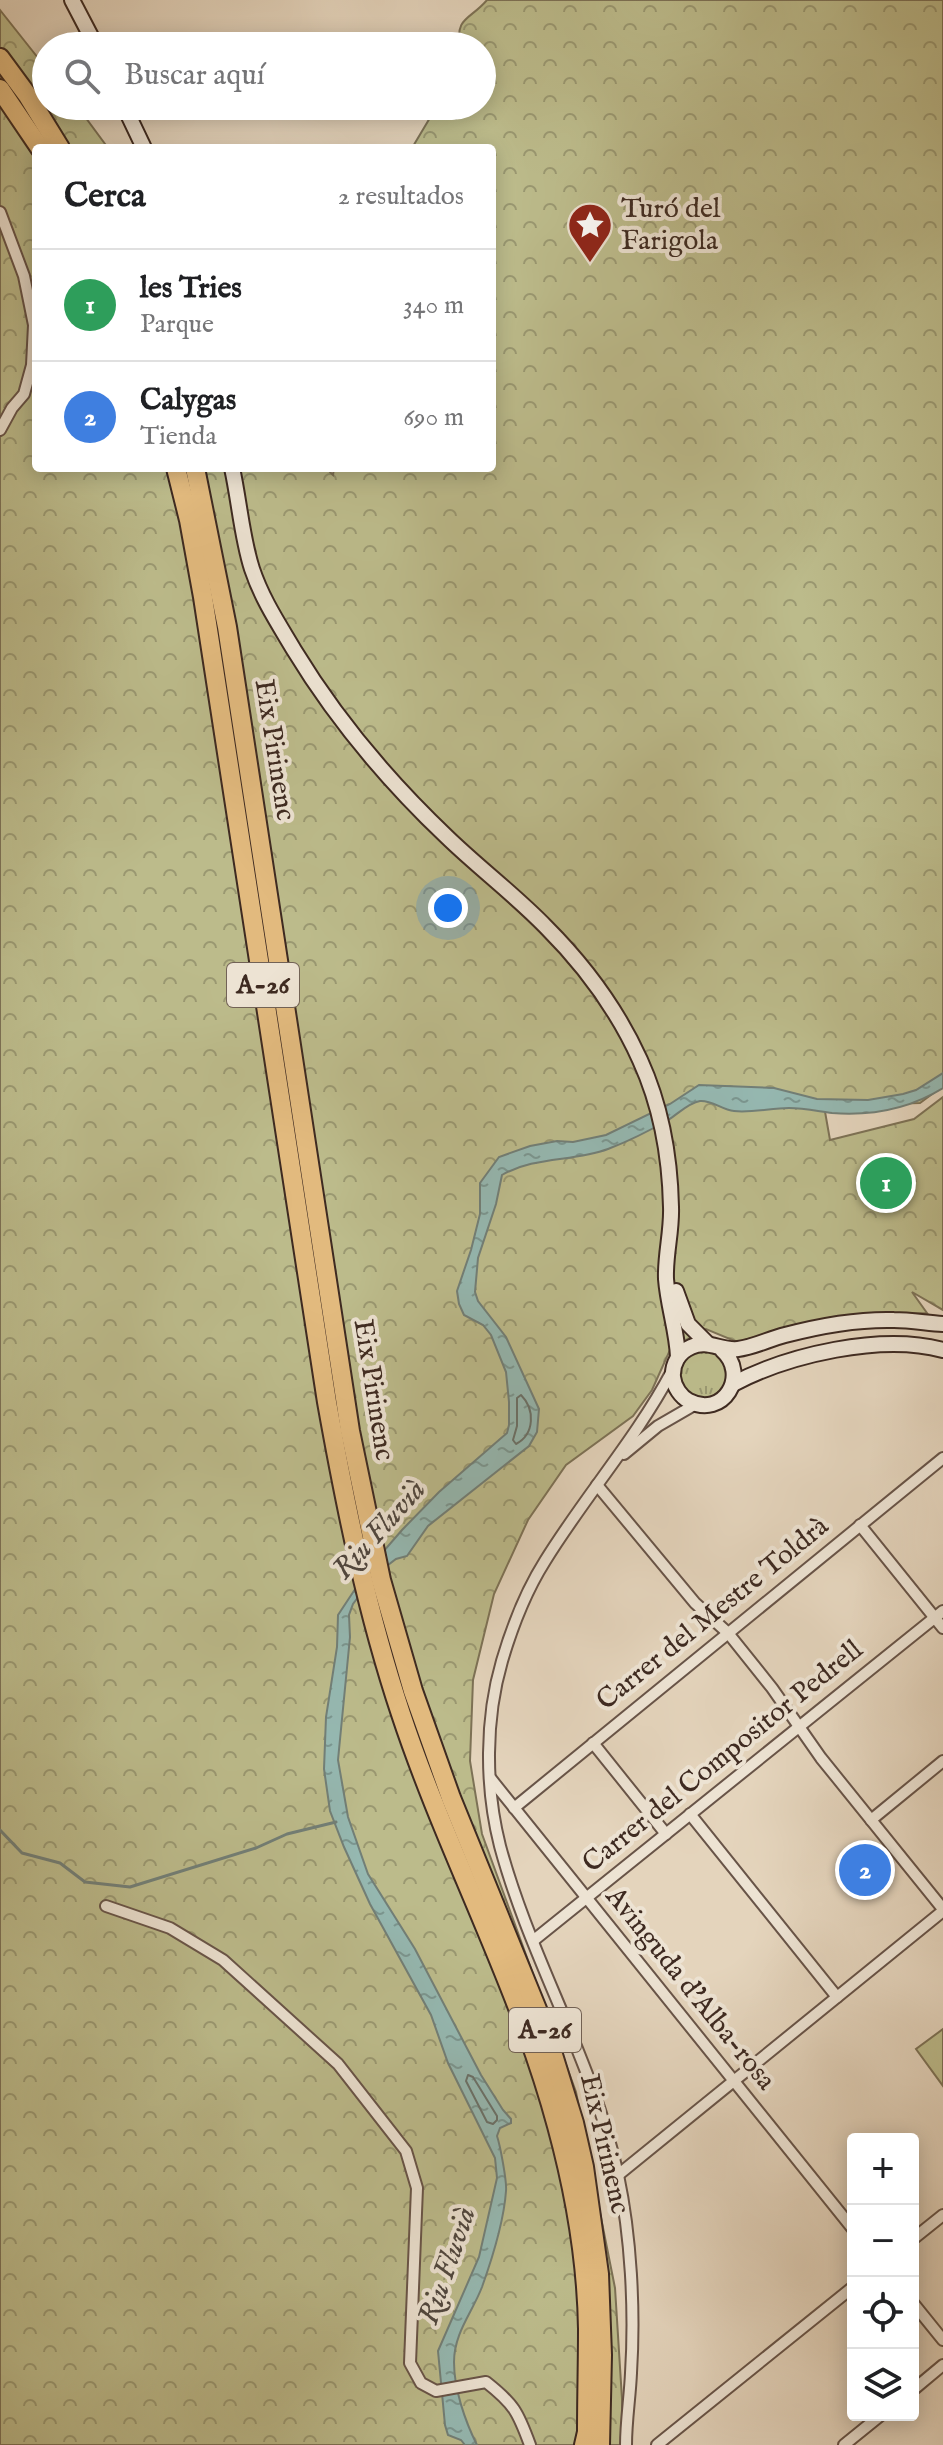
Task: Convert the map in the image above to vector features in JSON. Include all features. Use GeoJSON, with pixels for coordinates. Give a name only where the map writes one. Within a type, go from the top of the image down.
{"type":"FeatureCollection","features":[{"type":"Feature","properties":{"kind":"highway"},"geometry":{"type":"LineString","coordinates":[[0,58],[32,102]]}},
{"type":"Feature","properties":{"kind":"highway"},"geometry":{"type":"LineString","coordinates":[[0,89],[36,144]]}},
{"type":"Feature","properties":{"kind":"highway"},"geometry":{"type":"LineString","coordinates":[[0,102],[36,144]]}},
{"type":"Feature","properties":{"kind":"highway"},"geometry":{"type":"LineString","coordinates":[[43,120],[58,144]]}},
{"type":"Feature","properties":{"kind":"highway","name":"Eix Pirinenc"},"geometry":{"type":"LineString","coordinates":[[177,472],[189,520],[210,642],[327,1402],[346,1504],[384,1660],[419,1765],[524,2023],[558,2127],[574,2200],[586,2290],[593,2440]]}},
{"type":"Feature","properties":{"kind":"highway","name":"Eix Pirinenc"},"geometry":{"type":"LineString","coordinates":[[196,472],[227,627],[343,1385],[381,1580],[435,1755],[545,2029],[584,2167],[599,2274],[602,2355],[593,2440]]}},
{"type":"Feature","properties":{"kind":"street"},"geometry":{"type":"LineString","coordinates":[[72,0],[89,32]]}},
{"type":"Feature","properties":{"kind":"street"},"geometry":{"type":"LineString","coordinates":[[131,120],[142,144]]}},
{"type":"Feature","properties":{"kind":"street"},"geometry":{"type":"LineString","coordinates":[[0,212],[24,276],[32,315]]}},
{"type":"Feature","properties":{"kind":"street"},"geometry":{"type":"LineString","coordinates":[[0,430],[24,394],[32,365]]}},
{"type":"Feature","properties":{"kind":"street"},"geometry":{"type":"LineString","coordinates":[[233,472],[251,566],[265,603],[316,685],[353,735],[413,804],[544,924],[595,982],[619,1017],[641,1062],[655,1100],[666,1146],[670,1240],[680,1308],[688,1324],[727,1355],[734,1369],[733,1384],[725,1397],[711,1404],[696,1404],[658,1426],[619,1457]]}},
{"type":"Feature","properties":{"kind":"street"},"geometry":{"type":"LineString","coordinates":[[670,1240],[666,1277],[676,1363],[673,1376],[678,1391],[696,1404]]}},
{"type":"Feature","properties":{"kind":"street"},"geometry":{"type":"LineString","coordinates":[[626,2445],[631,2371],[631,2289],[618,2175],[590,2079],[500,1845],[492,1799],[491,1717],[509,1638],[544,1563],[619,1457],[676,1363],[691,1346],[745,1348],[831,1325],[894,1320],[943,1324]]}},
{"type":"Feature","properties":{"kind":"street"},"geometry":{"type":"LineString","coordinates":[[733,1384],[756,1372],[829,1351],[877,1345],[943,1350]]}},
{"type":"Feature","properties":{"kind":"street","name":"Carrer del Mestre Toldrà"},"geometry":{"type":"LineString","coordinates":[[514,1808],[943,1458]]}},
{"type":"Feature","properties":{"kind":"street"},"geometry":{"type":"LineString","coordinates":[[597,1485],[695,1603],[728,1633],[772,1688],[821,1758],[943,1910],[618,2175]]}},
{"type":"Feature","properties":{"kind":"street"},"geometry":{"type":"LineString","coordinates":[[860,1525],[939,1614],[943,1628]]}},
{"type":"Feature","properties":{"kind":"street","name":"Carrer del Compositor Pedrell"},"geometry":{"type":"LineString","coordinates":[[534,1940],[939,1614]]}},
{"type":"Feature","properties":{"kind":"street"},"geometry":{"type":"LineString","coordinates":[[593,1743],[666,1834]]}},
{"type":"Feature","properties":{"kind":"street"},"geometry":{"type":"LineString","coordinates":[[871,1820],[943,1761]]}},
{"type":"Feature","properties":{"kind":"street","name":"Avinguda d'Alba-rosa"},"geometry":{"type":"LineString","coordinates":[[491,1779],[847,2222]]}},
{"type":"Feature","properties":{"kind":"street"},"geometry":{"type":"LineString","coordinates":[[690,1814],[837,1997]]}},
{"type":"Feature","properties":{"kind":"street"},"geometry":{"type":"LineString","coordinates":[[106,1906],[170,1928],[223,1960],[338,2064],[406,2151],[417,2188],[410,2363],[421,2383],[436,2391],[486,2382],[509,2400],[530,2445]]}},
{"type":"Feature","properties":{"kind":"street"},"geometry":{"type":"LineString","coordinates":[[919,2234],[943,2215]]}},
{"type":"Feature","properties":{"kind":"street"},"geometry":{"type":"LineString","coordinates":[[657,2445],[847,2292]]}},
{"type":"Feature","properties":{"kind":"street"},"geometry":{"type":"LineString","coordinates":[[919,2310],[943,2340]]}},
{"type":"Feature","properties":{"kind":"street"},"geometry":{"type":"LineString","coordinates":[[919,2385],[943,2365]]}},
{"type":"Feature","properties":{"kind":"street"},"geometry":{"type":"LineString","coordinates":[[844,2445],[874,2421]]}},
{"type":"Feature","properties":{"kind":"green space"},"geometry":{"type":"Polygon","coordinates":[[[487,0],[943,0],[943,1086],[920,1103],[824,1106],[830,1140],[914,1119],[943,1097],[943,1310],[912,1292],[927,1313],[832,1317],[737,1342],[706,1329],[670,1350],[652,1390],[633,1416],[566,1465],[528,1520],[494,1594],[473,1680],[470,1761],[482,1834],[576,2092],[615,2288],[622,2445],[0,2445],[0,10],[32,50],[32,120],[87,120],[105,144],[32,144],[32,472],[330,472],[333,475],[333,472],[496,472],[496,144],[414,144],[429,120],[496,120],[496,32],[460,32],[465,20],[487,0]]]}},
{"type":"Feature","properties":{"kind":"green space"},"geometry":{"type":"Polygon","coordinates":[[[703,1350],[720,1357],[727,1374],[720,1391],[703,1398],[686,1391],[679,1374],[686,1357],[703,1350]]]}},
{"type":"Feature","properties":{"kind":"green space"},"geometry":{"type":"Polygon","coordinates":[[[943,2029],[943,2086],[916,2049],[943,2029]]]}},
{"type":"Feature","properties":{"kind":"water"},"geometry":{"type":"Polygon","coordinates":[[[943,1073],[943,1088],[903,1106],[875,1112],[832,1113],[789,1108],[741,1111],[700,1101],[646,1132],[608,1149],[528,1165],[502,1175],[478,1258],[475,1292],[478,1301],[506,1337],[539,1409],[537,1432],[529,1446],[428,1526],[407,1556],[396,1559],[375,1575],[353,1604],[349,1615],[350,1637],[338,1760],[348,1817],[368,1874],[415,1949],[481,2075],[511,2119],[511,2123],[500,2128],[497,2136],[506,2186],[500,2227],[482,2287],[460,2332],[455,2352],[454,2372],[458,2394],[477,2445],[465,2445],[448,2435],[445,2425],[438,2351],[479,2257],[497,2178],[495,2158],[448,2063],[431,2015],[370,1904],[344,1847],[330,1811],[324,1769],[326,1717],[337,1647],[338,1615],[369,1568],[402,1530],[439,1492],[507,1433],[509,1402],[506,1372],[491,1335],[483,1325],[464,1315],[457,1291],[480,1214],[480,1183],[499,1157],[530,1146],[606,1135],[670,1104],[699,1085],[774,1088],[817,1099],[868,1100],[916,1090],[943,1073]]]}},
{"type":"Feature","properties":{"kind":"waterway"},"geometry":{"type":"LineString","coordinates":[[0,1830],[22,1853],[60,1863],[85,1882],[130,1887],[256,1848],[287,1834],[336,1822]]}},
{"type":"Feature","properties":{"kind":"place","name":"Turó del Farigola"},"geometry":{"type":"Point","coordinates":[590,264]}},
{"type":"Feature","properties":{"kind":"place","name":"les Tries"},"geometry":{"type":"Point","coordinates":[886,1183]}},
{"type":"Feature","properties":{"kind":"place","name":"Calygas"},"geometry":{"type":"Point","coordinates":[865,1870]}},
{"type":"Feature","properties":{"kind":"water label","name":"Riu Fluvià"},"geometry":{"type":"Point","coordinates":[380,1530]}},
{"type":"Feature","properties":{"kind":"water label","name":"Riu Fluvià"},"geometry":{"type":"Point","coordinates":[448,2266]}}]}
